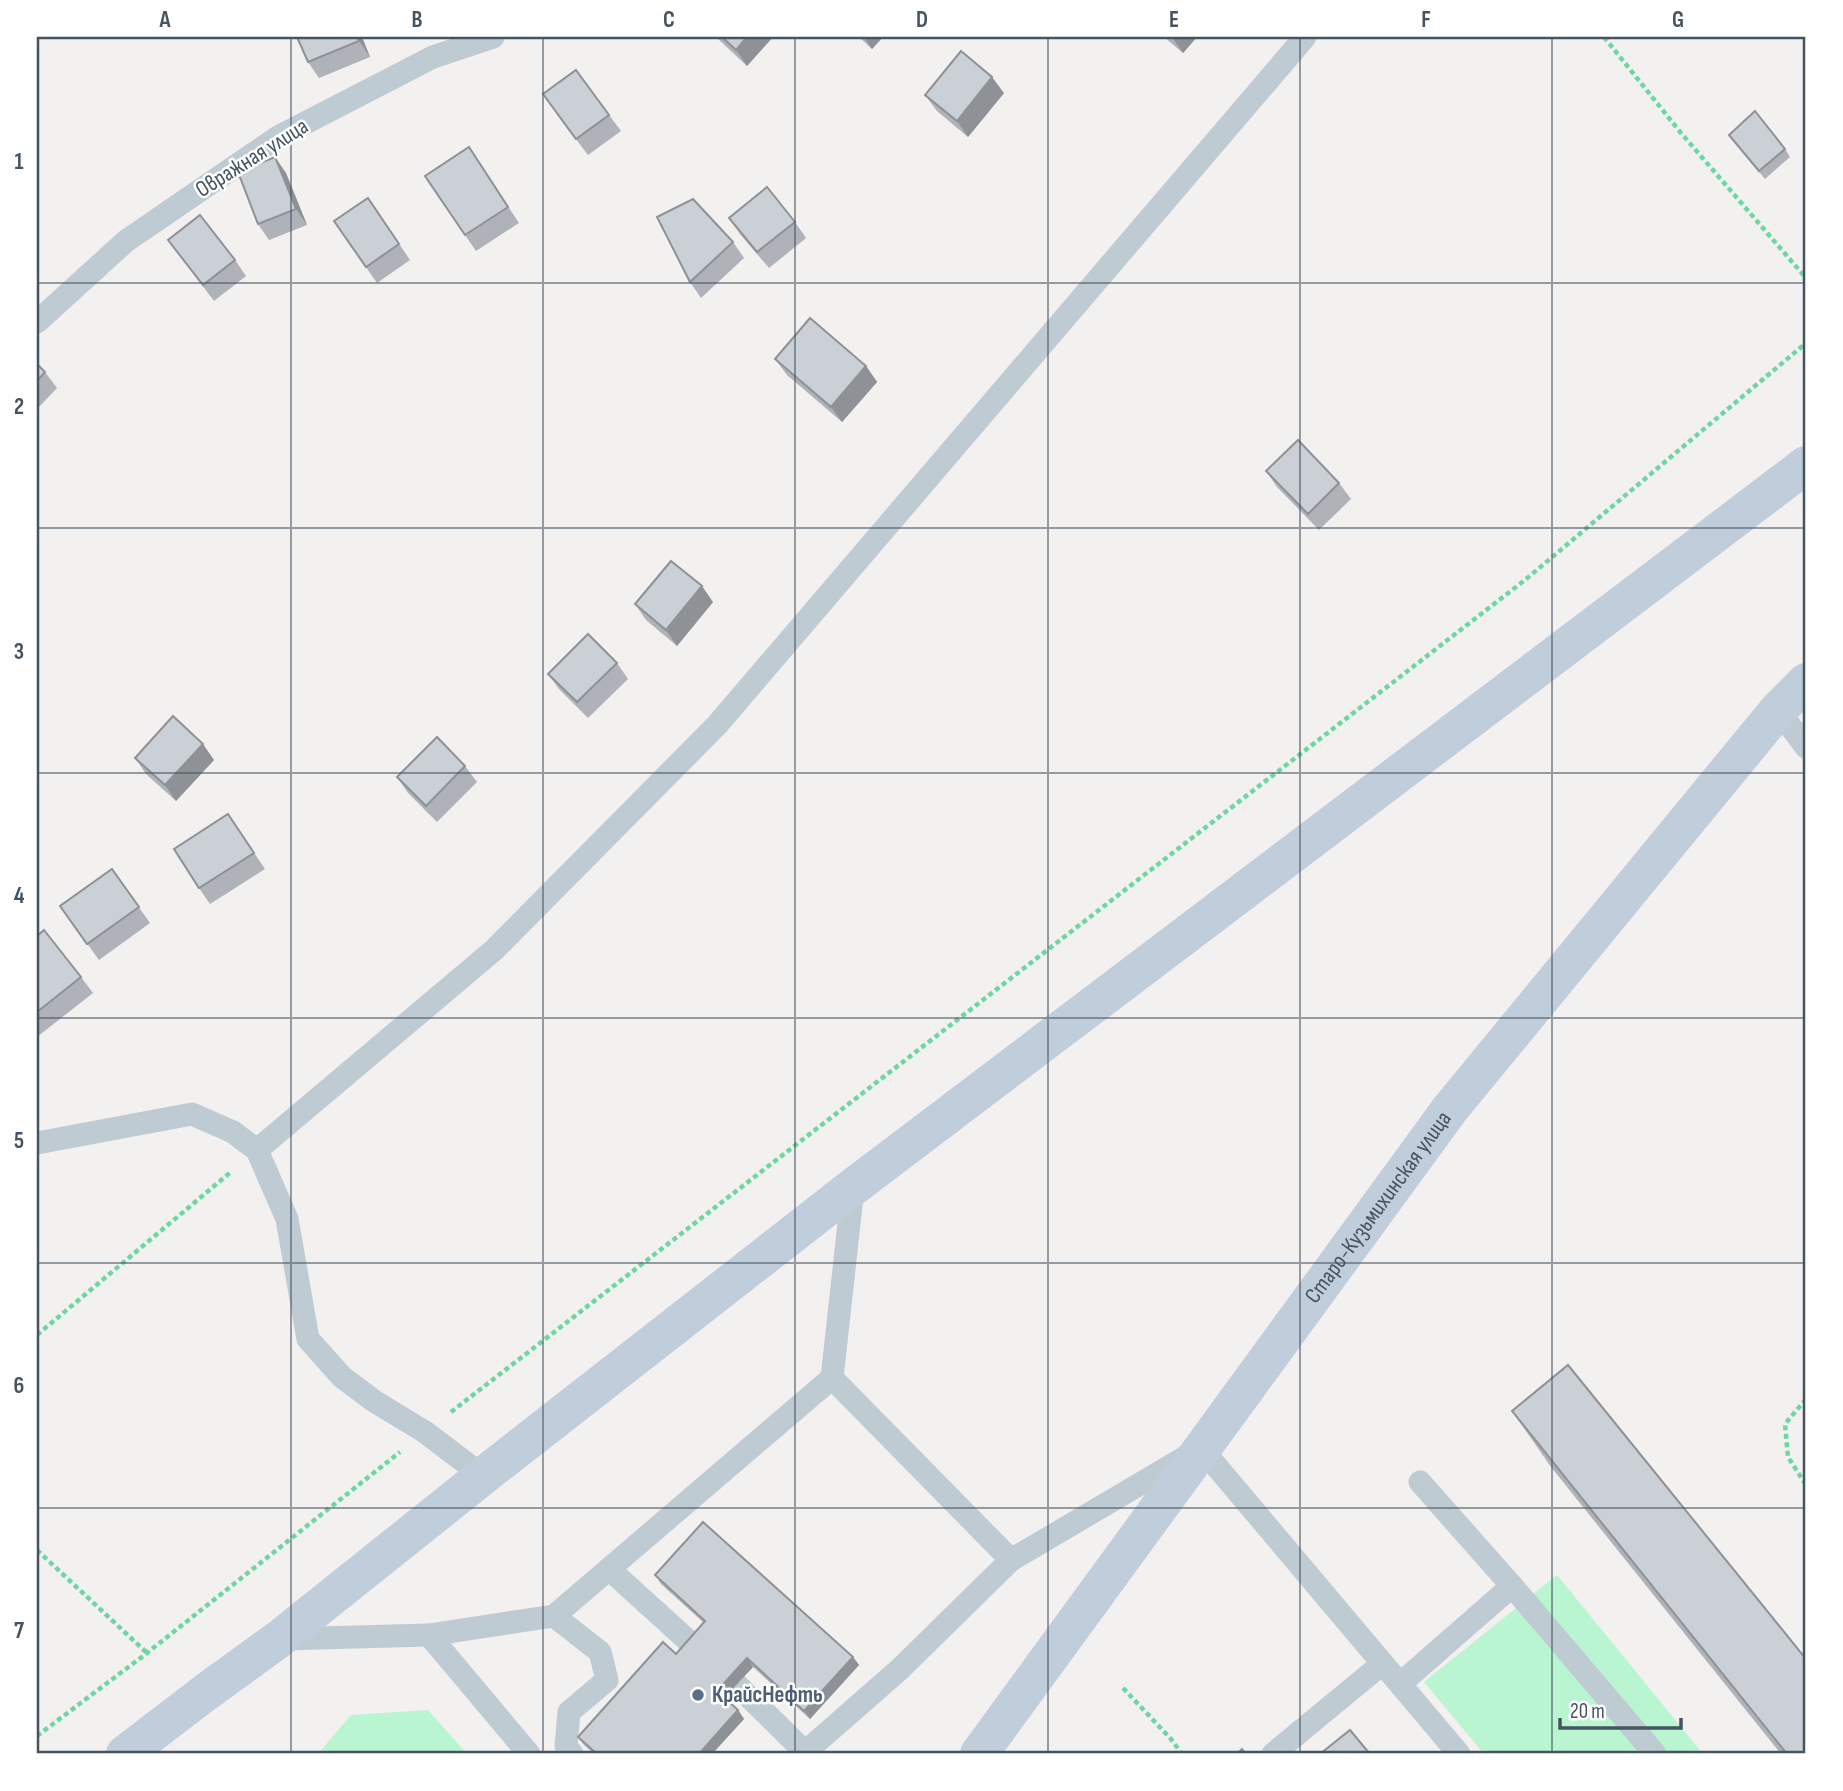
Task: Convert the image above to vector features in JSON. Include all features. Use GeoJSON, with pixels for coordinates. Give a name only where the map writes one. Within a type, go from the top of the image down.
{"type":"FeatureCollection","features":[{"type":"Feature","properties":{"kind":"main road"},"geometry":{"type":"LineString","coordinates":[[125,1754],[279,1639],[853,1187],[1806,465]]}},
{"type":"Feature","properties":{"kind":"main road","name":"Старо-Кузьмихинская улица"},"geometry":{"type":"LineString","coordinates":[[979,1754],[1450,1110],[1778,710],[1806,682]]}},
{"type":"Feature","properties":{"kind":"lane","name":"Овражная улица"},"geometry":{"type":"LineString","coordinates":[[37,322],[126,241],[278,137],[433,57],[493,37]]}},
{"type":"Feature","properties":{"kind":"lane"},"geometry":{"type":"LineString","coordinates":[[257,1150],[494,950],[717,725],[1305,37]]}},
{"type":"Feature","properties":{"kind":"lane"},"geometry":{"type":"LineString","coordinates":[[1778,710],[1806,747]]}},
{"type":"Feature","properties":{"kind":"lane"},"geometry":{"type":"LineString","coordinates":[[37,1143],[192,1114],[233,1132],[257,1150],[286,1219],[308,1339],[342,1377],[374,1401],[425,1432],[483,1476]]}},
{"type":"Feature","properties":{"kind":"lane"},"geometry":{"type":"LineString","coordinates":[[279,1639],[429,1635],[555,1616],[832,1378],[853,1187]]}},
{"type":"Feature","properties":{"kind":"lane"},"geometry":{"type":"LineString","coordinates":[[832,1378],[1011,1560]]}},
{"type":"Feature","properties":{"kind":"lane"},"geometry":{"type":"LineString","coordinates":[[736,1684],[804,1754],[900,1669],[1011,1560],[1202,1448],[1459,1754]]}},
{"type":"Feature","properties":{"kind":"lane"},"geometry":{"type":"LineString","coordinates":[[1420,1482],[1655,1754]]}},
{"type":"Feature","properties":{"kind":"lane"},"geometry":{"type":"LineString","coordinates":[[609,1569],[695,1647]]}},
{"type":"Feature","properties":{"kind":"lane"},"geometry":{"type":"LineString","coordinates":[[1400,1684],[1512,1586]]}},
{"type":"Feature","properties":{"kind":"lane"},"geometry":{"type":"LineString","coordinates":[[555,1616],[600,1652],[607,1680],[569,1712],[566,1746],[572,1754]]}},
{"type":"Feature","properties":{"kind":"lane"},"geometry":{"type":"LineString","coordinates":[[429,1635],[529,1754]]}},
{"type":"Feature","properties":{"kind":"lane"},"geometry":{"type":"LineString","coordinates":[[1273,1754],[1382,1664]]}},
{"type":"Feature","properties":{"kind":"path"},"geometry":{"type":"LineString","coordinates":[[1604,37],[1681,133],[1806,278]]}},
{"type":"Feature","properties":{"kind":"path"},"geometry":{"type":"LineString","coordinates":[[37,1736],[1525,580],[1806,342]]}},
{"type":"Feature","properties":{"kind":"path"},"geometry":{"type":"LineString","coordinates":[[37,1335],[257,1150]]}},
{"type":"Feature","properties":{"kind":"path"},"geometry":{"type":"LineString","coordinates":[[1806,1399],[1785,1424],[1788,1457],[1806,1486]]}},
{"type":"Feature","properties":{"kind":"path"},"geometry":{"type":"LineString","coordinates":[[37,1550],[146,1653]]}},
{"type":"Feature","properties":{"kind":"path"},"geometry":{"type":"LineString","coordinates":[[1122,1688],[1182,1754]]}},
{"type":"Feature","properties":{"kind":"green space"},"geometry":{"type":"Polygon","coordinates":[[[1557,1575],[1703,1754],[1484,1754],[1424,1682],[1557,1575]]]}},
{"type":"Feature","properties":{"kind":"green space"},"geometry":{"type":"Polygon","coordinates":[[[428,1710],[467,1754],[318,1754],[351,1715],[428,1710]]]}},
{"type":"Feature","properties":{"kind":"building"},"geometry":{"type":"Polygon","coordinates":[[[297,37],[357,37],[359,41],[308,62],[297,37]]]}},
{"type":"Feature","properties":{"kind":"building"},"geometry":{"type":"Polygon","coordinates":[[[722,37],[747,37],[736,50],[722,37]]]}},
{"type":"Feature","properties":{"kind":"building"},"geometry":{"type":"Polygon","coordinates":[[[961,51],[992,77],[957,121],[925,95],[961,51]]]}},
{"type":"Feature","properties":{"kind":"building"},"geometry":{"type":"Polygon","coordinates":[[[576,70],[609,115],[576,139],[543,94],[576,70]]]}},
{"type":"Feature","properties":{"kind":"building"},"geometry":{"type":"Polygon","coordinates":[[[1755,111],[1785,149],[1759,171],[1729,135],[1755,111]]]}},
{"type":"Feature","properties":{"kind":"building"},"geometry":{"type":"Polygon","coordinates":[[[469,147],[508,207],[465,235],[425,176],[469,147]]]}},
{"type":"Feature","properties":{"kind":"building"},"geometry":{"type":"Polygon","coordinates":[[[275,157],[296,209],[258,224],[238,172],[275,157]]]}},
{"type":"Feature","properties":{"kind":"building"},"geometry":{"type":"Polygon","coordinates":[[[767,187],[795,222],[757,252],[729,218],[767,187]]]}},
{"type":"Feature","properties":{"kind":"building"},"geometry":{"type":"Polygon","coordinates":[[[368,198],[399,244],[366,267],[334,221],[368,198]]]}},
{"type":"Feature","properties":{"kind":"building"},"geometry":{"type":"Polygon","coordinates":[[[693,199],[733,242],[690,282],[657,217],[693,199]]]}},
{"type":"Feature","properties":{"kind":"building"},"geometry":{"type":"Polygon","coordinates":[[[200,215],[235,260],[203,285],[168,240],[200,215]]]}},
{"type":"Feature","properties":{"kind":"building"},"geometry":{"type":"Polygon","coordinates":[[[810,318],[866,366],[831,407],[775,359],[810,318]]]}},
{"type":"Feature","properties":{"kind":"building"},"geometry":{"type":"Polygon","coordinates":[[[37,364],[45,372],[37,381],[37,364]]]}},
{"type":"Feature","properties":{"kind":"building"},"geometry":{"type":"Polygon","coordinates":[[[1298,440],[1339,483],[1308,514],[1266,471],[1298,440]]]}},
{"type":"Feature","properties":{"kind":"building"},"geometry":{"type":"Polygon","coordinates":[[[671,561],[702,586],[666,630],[635,604],[671,561]]]}},
{"type":"Feature","properties":{"kind":"building"},"geometry":{"type":"Polygon","coordinates":[[[588,634],[617,663],[577,702],[548,674],[588,634]]]}},
{"type":"Feature","properties":{"kind":"building"},"geometry":{"type":"Polygon","coordinates":[[[173,716],[203,744],[165,785],[135,758],[173,716]]]}},
{"type":"Feature","properties":{"kind":"building"},"geometry":{"type":"Polygon","coordinates":[[[437,737],[465,766],[426,806],[397,777],[437,737]]]}},
{"type":"Feature","properties":{"kind":"building"},"geometry":{"type":"Polygon","coordinates":[[[228,814],[254,853],[199,888],[174,849],[228,814]]]}},
{"type":"Feature","properties":{"kind":"building"},"geometry":{"type":"Polygon","coordinates":[[[112,869],[139,907],[87,944],[60,906],[112,869]]]}},
{"type":"Feature","properties":{"kind":"building"},"geometry":{"type":"Polygon","coordinates":[[[44,930],[81,977],[37,1012],[37,936],[44,930]]]}},
{"type":"Feature","properties":{"kind":"building"},"geometry":{"type":"Polygon","coordinates":[[[1568,1365],[1806,1659],[1806,1754],[1787,1754],[1512,1411],[1568,1365]]]}},
{"type":"Feature","properties":{"kind":"building"},"geometry":{"type":"Polygon","coordinates":[[[703,1522],[853,1657],[804,1711],[747,1658],[717,1691],[738,1710],[699,1754],[597,1754],[578,1737],[663,1642],[676,1654],[705,1621],[655,1575],[703,1522]]]}},
{"type":"Feature","properties":{"kind":"building"},"geometry":{"type":"Polygon","coordinates":[[[1350,1730],[1370,1754],[1320,1754],[1350,1730]]]}},
{"type":"Feature","properties":{"kind":"place","name":"КрайсНефть"},"geometry":{"type":"Point","coordinates":[698,1695]}}]}
